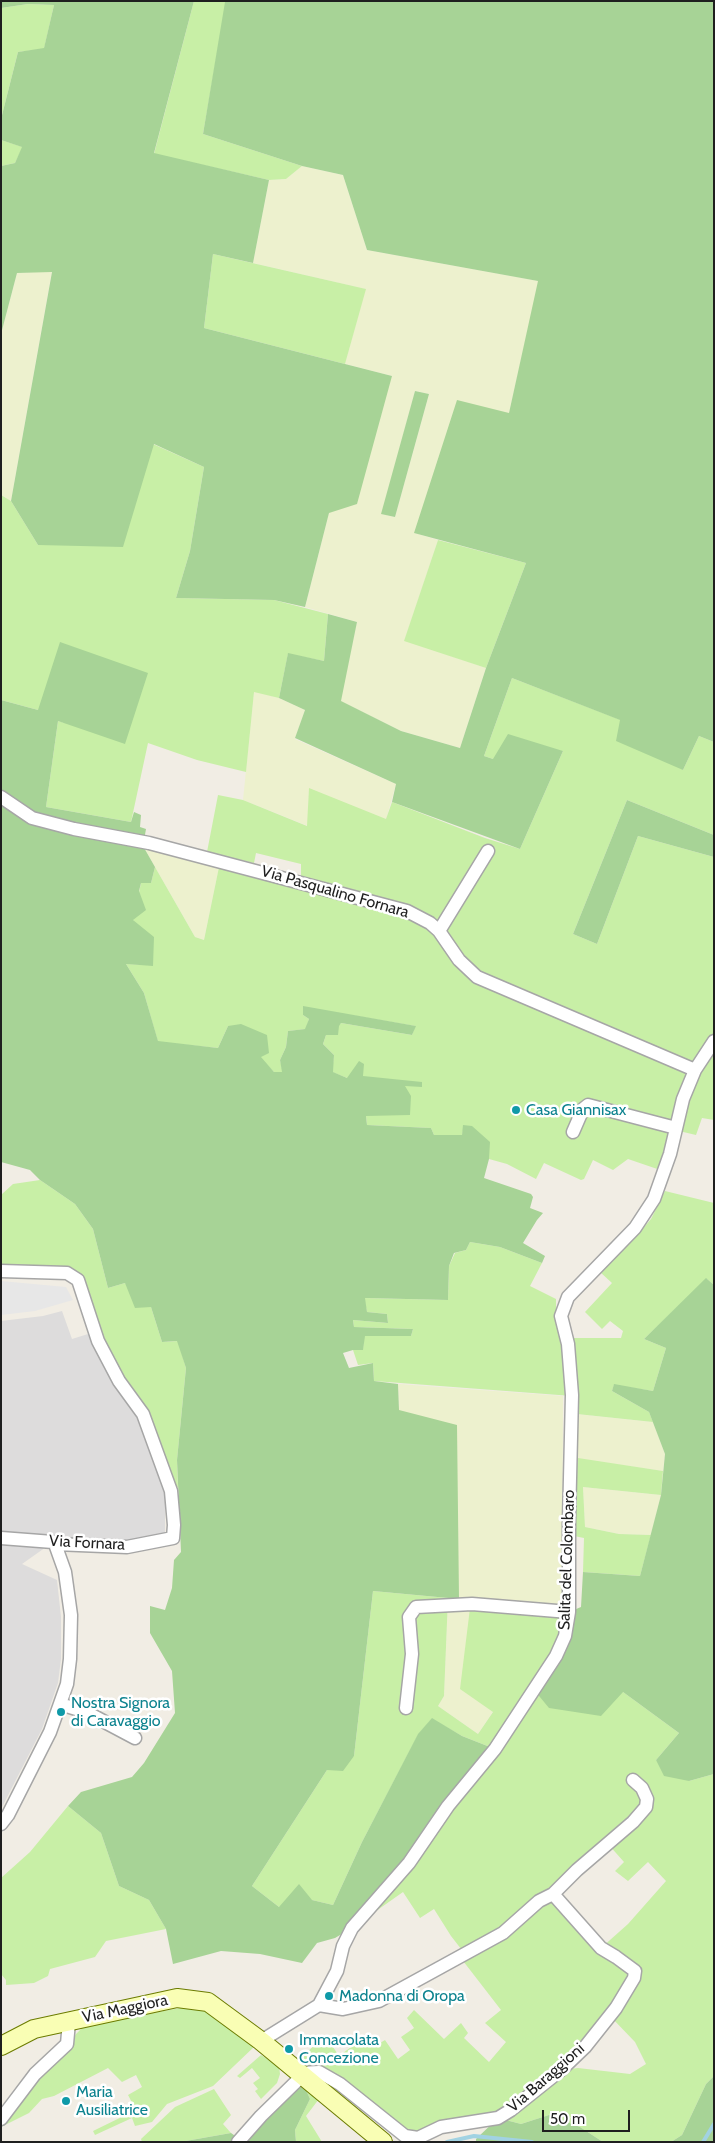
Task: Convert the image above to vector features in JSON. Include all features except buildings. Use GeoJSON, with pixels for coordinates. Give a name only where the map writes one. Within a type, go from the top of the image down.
{"type":"FeatureCollection","features":[{"type":"Feature","properties":{"kind":"main road","name":"Via Maggiora"},"geometry":{"type":"LineString","coordinates":[[1,2046],[34,2029],[177,1998],[208,2002],[261,2041],[383,2142]]}},
{"type":"Feature","properties":{"kind":"street","name":"Via Pasqualino Fornara"},"geometry":{"type":"LineString","coordinates":[[1,797],[32,818],[148,843],[376,902],[418,916],[439,931],[459,960],[477,977],[695,1070]]}},
{"type":"Feature","properties":{"kind":"street"},"geometry":{"type":"LineString","coordinates":[[439,931],[488,851]]}},
{"type":"Feature","properties":{"kind":"street","name":"Salita del Colombaro"},"geometry":{"type":"LineString","coordinates":[[319,2005],[337,1971],[343,1946],[352,1928],[409,1863],[448,1806],[495,1749],[535,1691],[556,1656],[565,1636],[569,1612],[572,1395],[568,1344],[561,1316],[568,1297],[635,1228],[654,1199],[670,1154],[683,1099],[695,1070],[714,1041]]}},
{"type":"Feature","properties":{"kind":"street"},"geometry":{"type":"LineString","coordinates":[[573,1132],[583,1109],[588,1105],[676,1128]]}},
{"type":"Feature","properties":{"kind":"street","name":"Via Fornara"},"geometry":{"type":"LineString","coordinates":[[1,1271],[67,1273],[78,1280],[98,1341],[119,1381],[143,1414],[171,1491],[174,1525],[173,1538],[127,1547],[55,1544],[53,1542],[1,1538]]}},
{"type":"Feature","properties":{"kind":"street"},"geometry":{"type":"LineString","coordinates":[[1,1824],[8,1815],[50,1732],[67,1684],[70,1659],[71,1615],[65,1572],[55,1544]]}},
{"type":"Feature","properties":{"kind":"street"},"geometry":{"type":"LineString","coordinates":[[406,1708],[412,1654],[410,1617],[416,1607],[472,1604],[569,1612]]}},
{"type":"Feature","properties":{"kind":"street"},"geometry":{"type":"LineString","coordinates":[[60,1704],[86,1712],[135,1738]]}},
{"type":"Feature","properties":{"kind":"street"},"geometry":{"type":"LineString","coordinates":[[261,2041],[319,2005],[344,2009],[379,2001],[503,1933],[539,1901],[553,1894],[577,1870],[633,1822],[646,1807],[647,1799],[642,1788],[633,1780]]}},
{"type":"Feature","properties":{"kind":"street","name":"Via Baraggioni"},"geometry":{"type":"LineString","coordinates":[[302,2074],[319,2072],[340,2084],[405,2136],[418,2138],[442,2127],[498,2118],[511,2110],[561,2070],[585,2046],[616,2008],[634,1978],[635,1971],[602,1948],[553,1894]]}},
{"type":"Feature","properties":{"kind":"street"},"geometry":{"type":"LineString","coordinates":[[1,2119],[35,2074],[67,2044],[69,2022]]}},
{"type":"Feature","properties":{"kind":"street"},"geometry":{"type":"LineString","coordinates":[[238,2142],[302,2074]]}},
{"type":"Feature","properties":{"kind":"shaded area"},"geometry":{"type":"Polygon","coordinates":[[[1,1281],[66,1287],[73,1300],[35,1311],[1,1315],[1,1281]]]}},
{"type":"Feature","properties":{"kind":"shaded area"},"geometry":{"type":"Polygon","coordinates":[[[62,1311],[72,1339],[88,1334],[115,1385],[138,1419],[165,1492],[165,1536],[127,1543],[56,1540],[22,1564],[57,1580],[61,1617],[61,1659],[58,1683],[42,1729],[1,1809],[1,1321],[43,1316],[62,1311]]]}},
{"type":"Feature","properties":{"kind":"green space"},"geometry":{"type":"Polygon","coordinates":[[[1,1],[194,1],[154,153],[269,180],[253,263],[213,254],[204,328],[392,376],[357,504],[329,513],[305,607],[274,600],[176,598],[190,551],[204,467],[154,444],[123,547],[38,545],[11,501],[52,272],[17,273],[1,334],[1,166],[15,163],[22,147],[1,140],[1,119],[18,52],[44,48],[54,5],[28,4],[1,8],[1,1]]]}},
{"type":"Feature","properties":{"kind":"green space"},"geometry":{"type":"Polygon","coordinates":[[[194,1],[226,2],[203,134],[302,166],[286,179],[269,180],[154,154],[194,1]]]}},
{"type":"Feature","properties":{"kind":"green space"},"geometry":{"type":"Polygon","coordinates":[[[222,1],[714,1],[714,742],[699,736],[683,770],[616,741],[620,720],[512,678],[484,756],[493,759],[508,734],[563,751],[520,849],[392,802],[396,784],[295,738],[305,710],[279,698],[288,653],[324,661],[328,614],[357,622],[341,701],[401,731],[460,748],[486,668],[526,563],[414,533],[457,400],[509,413],[538,281],[367,250],[343,175],[302,166],[203,134],[225,2],[222,1]]]}},
{"type":"Feature","properties":{"kind":"green space"},"geometry":{"type":"Polygon","coordinates":[[[28,4],[54,5],[44,49],[18,52],[1,119],[1,8],[28,4]]]}},
{"type":"Feature","properties":{"kind":"green space"},"geometry":{"type":"Polygon","coordinates":[[[1,140],[23,147],[15,163],[1,166],[1,140]]]}},
{"type":"Feature","properties":{"kind":"green space"},"geometry":{"type":"Polygon","coordinates":[[[302,166],[343,175],[367,250],[539,281],[509,413],[415,533],[438,540],[405,640],[486,668],[460,748],[401,731],[340,701],[357,622],[305,607],[329,513],[392,376],[345,364],[365,289],[253,263],[269,180],[286,179],[302,166]],[[415,391],[382,514],[395,517],[429,394],[415,391]]]}},
{"type":"Feature","properties":{"kind":"green space"},"geometry":{"type":"Polygon","coordinates":[[[213,254],[366,289],[345,364],[204,328],[213,254]]]}},
{"type":"Feature","properties":{"kind":"green space"},"geometry":{"type":"Polygon","coordinates":[[[52,271],[11,501],[1,495],[1,334],[17,273],[52,271]]]}},
{"type":"Feature","properties":{"kind":"green space"},"geometry":{"type":"Polygon","coordinates":[[[415,391],[429,394],[395,517],[381,514],[415,391]]]}},
{"type":"Feature","properties":{"kind":"green space"},"geometry":{"type":"Polygon","coordinates":[[[153,444],[204,467],[190,551],[176,598],[274,600],[328,614],[324,661],[288,654],[279,698],[254,692],[246,772],[197,760],[148,743],[131,822],[46,807],[58,721],[65,723],[38,710],[1,700],[1,495],[11,501],[38,545],[153,444]]]}},
{"type":"Feature","properties":{"kind":"green space"},"geometry":{"type":"Polygon","coordinates":[[[438,540],[526,563],[486,668],[404,641],[438,540]]]}},
{"type":"Feature","properties":{"kind":"green space"},"geometry":{"type":"Polygon","coordinates":[[[60,642],[148,673],[125,744],[58,721],[46,807],[131,822],[134,812],[141,815],[140,827],[146,829],[143,846],[155,867],[151,883],[141,883],[139,891],[146,910],[133,920],[154,937],[153,966],[126,964],[144,993],[158,1041],[218,1048],[228,1026],[241,1024],[267,1035],[269,1053],[261,1057],[274,1072],[282,1072],[280,1060],[286,1047],[288,1031],[305,1029],[309,1019],[303,1015],[303,1006],[416,1026],[412,1035],[341,1023],[338,1035],[326,1035],[323,1044],[334,1055],[333,1072],[347,1078],[359,1061],[364,1064],[363,1076],[422,1082],[422,1087],[405,1086],[411,1096],[410,1115],[366,1116],[367,1125],[431,1128],[434,1135],[462,1135],[463,1125],[472,1126],[490,1142],[489,1159],[484,1178],[531,1194],[533,1197],[530,1208],[543,1213],[523,1243],[545,1256],[542,1263],[500,1247],[470,1242],[466,1250],[454,1253],[449,1266],[448,1300],[365,1298],[367,1312],[387,1314],[388,1323],[353,1320],[354,1327],[413,1329],[411,1336],[365,1336],[363,1350],[343,1353],[349,1368],[373,1363],[374,1381],[398,1384],[399,1410],[457,1425],[459,1599],[373,1591],[354,1756],[343,1771],[327,1770],[252,1886],[279,1907],[299,1884],[312,1900],[333,1905],[362,1842],[418,1734],[432,1718],[462,1736],[495,1749],[352,1928],[335,1938],[317,1943],[302,1963],[260,1954],[221,1951],[173,1964],[166,1929],[149,1900],[119,1886],[101,1833],[68,1806],[81,1792],[132,1777],[144,1763],[175,1713],[172,1671],[150,1633],[150,1606],[165,1610],[172,1588],[174,1560],[181,1552],[177,1460],[186,1368],[177,1341],[162,1342],[151,1307],[135,1308],[125,1283],[108,1288],[93,1229],[75,1204],[40,1180],[30,1170],[1,1162],[1,700],[38,710],[60,642]]]}},
{"type":"Feature","properties":{"kind":"green space"},"geometry":{"type":"Polygon","coordinates":[[[512,678],[621,720],[683,770],[699,736],[714,742],[714,835],[627,800],[573,934],[597,944],[638,836],[714,857],[714,1120],[702,1118],[696,1135],[679,1131],[669,1173],[628,1159],[613,1170],[593,1160],[584,1179],[581,1180],[544,1163],[536,1179],[507,1164],[489,1159],[489,1142],[464,1126],[462,1135],[434,1135],[431,1128],[367,1125],[366,1116],[347,1078],[332,1072],[334,1055],[323,1044],[326,1035],[341,1023],[412,1035],[415,1026],[303,1007],[303,1015],[309,1019],[306,1029],[288,1031],[286,1047],[280,1060],[283,1072],[274,1072],[228,1026],[218,1048],[158,1042],[144,993],[126,964],[153,965],[133,920],[141,883],[151,883],[155,867],[195,937],[204,940],[219,867],[349,902],[352,892],[301,879],[301,864],[256,853],[254,863],[207,852],[218,795],[243,800],[307,826],[309,788],[386,819],[392,802],[485,838],[520,849],[563,751],[493,759],[484,756],[512,678]]]}},
{"type":"Feature","properties":{"kind":"green space"},"geometry":{"type":"Polygon","coordinates":[[[254,691],[279,698],[305,710],[295,739],[396,784],[386,820],[309,789],[308,826],[243,800],[254,691]]]}},
{"type":"Feature","properties":{"kind":"green space"},"geometry":{"type":"Polygon","coordinates":[[[627,800],[714,835],[714,857],[638,836],[597,944],[573,934],[627,800]]]}},
{"type":"Feature","properties":{"kind":"green space"},"geometry":{"type":"Polygon","coordinates":[[[143,846],[219,867],[204,940],[195,937],[143,846]]]}},
{"type":"Feature","properties":{"kind":"green space"},"geometry":{"type":"Polygon","coordinates":[[[40,1180],[75,1204],[93,1229],[108,1288],[125,1283],[151,1307],[162,1342],[178,1341],[186,1368],[177,1460],[178,1487],[174,1490],[122,1379],[101,1340],[81,1278],[1,1267],[1,1195],[13,1184],[40,1180]]]}},
{"type":"Feature","properties":{"kind":"green space"},"geometry":{"type":"Polygon","coordinates":[[[665,1191],[714,1203],[714,1285],[707,1279],[644,1339],[666,1348],[653,1391],[614,1385],[612,1391],[649,1412],[653,1422],[577,1414],[578,1458],[663,1471],[661,1495],[583,1487],[585,1527],[619,1534],[651,1535],[640,1576],[583,1572],[584,1538],[574,1536],[572,1396],[374,1381],[373,1363],[358,1365],[353,1350],[363,1349],[364,1336],[411,1336],[413,1329],[354,1327],[353,1320],[388,1323],[387,1314],[367,1312],[364,1298],[448,1300],[449,1266],[455,1253],[466,1250],[470,1242],[500,1247],[542,1263],[530,1286],[556,1299],[556,1325],[560,1338],[621,1338],[623,1331],[610,1321],[602,1329],[585,1312],[612,1283],[600,1272],[633,1240],[651,1219],[665,1191]]]}},
{"type":"Feature","properties":{"kind":"green space"},"geometry":{"type":"Polygon","coordinates":[[[706,1278],[714,1285],[714,1774],[689,1781],[664,1776],[656,1760],[679,1733],[623,1692],[601,1716],[549,1708],[535,1691],[569,1612],[581,1607],[583,1572],[640,1576],[661,1495],[665,1454],[649,1412],[612,1391],[614,1384],[653,1391],[666,1348],[644,1339],[706,1278]]]}},
{"type":"Feature","properties":{"kind":"green space"},"geometry":{"type":"Polygon","coordinates":[[[398,1384],[563,1396],[562,1608],[478,1734],[438,1706],[444,1696],[448,1598],[459,1599],[399,1410],[398,1384]]]}},
{"type":"Feature","properties":{"kind":"green space"},"geometry":{"type":"Polygon","coordinates":[[[577,1414],[653,1422],[665,1454],[663,1471],[578,1459],[577,1414]]]}},
{"type":"Feature","properties":{"kind":"green space"},"geometry":{"type":"Polygon","coordinates":[[[583,1487],[661,1495],[651,1535],[619,1534],[585,1527],[583,1487]]]}},
{"type":"Feature","properties":{"kind":"green space"},"geometry":{"type":"Polygon","coordinates":[[[373,1591],[448,1598],[444,1696],[438,1706],[478,1734],[493,1712],[460,1689],[471,1600],[562,1608],[623,1692],[679,1733],[656,1760],[689,1781],[714,1774],[714,2076],[706,2084],[682,2135],[671,2142],[603,2142],[580,2127],[549,2115],[521,2124],[498,2118],[418,2138],[306,2067],[299,2060],[325,2035],[339,2056],[367,2035],[375,2046],[385,2040],[398,2059],[410,2050],[401,2037],[414,2028],[407,2018],[414,2010],[444,2039],[461,2023],[468,2033],[464,2038],[489,2062],[506,2042],[485,2023],[501,2010],[460,1957],[465,1954],[434,1909],[420,1918],[403,1892],[352,1928],[495,1749],[462,1736],[432,1719],[418,1735],[362,1842],[333,1905],[312,1900],[279,1907],[252,1886],[327,1770],[354,1756],[373,1591]],[[608,1844],[553,1894],[601,1948],[628,1924],[666,1881],[648,1862],[628,1881],[615,1871],[624,1862],[608,1844]],[[610,2016],[562,2070],[578,2068],[630,2074],[646,2064],[635,2042],[610,2016]]]}},
{"type":"Feature","properties":{"kind":"green space"},"geometry":{"type":"Polygon","coordinates":[[[68,1806],[101,1833],[119,1886],[149,1900],[166,1929],[106,1941],[95,1957],[50,1969],[48,1976],[34,1983],[6,1985],[6,1980],[1,1974],[1,1878],[30,1852],[68,1806]]]}},
{"type":"Feature","properties":{"kind":"green space"},"geometry":{"type":"Polygon","coordinates":[[[186,2007],[209,2012],[256,2045],[213,2086],[167,2104],[152,2122],[135,2126],[132,2118],[95,2135],[93,2131],[136,2110],[128,2095],[142,2087],[136,2075],[122,2082],[108,2068],[54,2096],[42,2099],[29,2113],[1,2127],[29,2086],[68,2048],[76,2034],[83,2027],[186,2007]]]}},
{"type":"Feature","properties":{"kind":"green space"},"geometry":{"type":"Polygon","coordinates":[[[261,2055],[279,2066],[280,2074],[277,2083],[261,2099],[255,2091],[258,2089],[253,2083],[260,2078],[252,2068],[240,2078],[237,2076],[261,2055]]]}},
{"type":"Feature","properties":{"kind":"green space"},"geometry":{"type":"Polygon","coordinates":[[[714,2076],[714,2142],[671,2142],[682,2135],[706,2084],[714,2076]]]}},
{"type":"Feature","properties":{"kind":"green space"},"geometry":{"type":"Polygon","coordinates":[[[303,2083],[319,2099],[306,2116],[322,2142],[296,2142],[295,2130],[310,2099],[303,2083]]]}},
{"type":"Feature","properties":{"kind":"green space"},"geometry":{"type":"Polygon","coordinates":[[[303,2083],[310,2099],[295,2130],[296,2142],[180,2142],[231,2133],[241,2140],[303,2083]]]}},
{"type":"Feature","properties":{"kind":"green space"},"geometry":{"type":"Polygon","coordinates":[[[214,2089],[231,2115],[223,2124],[231,2133],[180,2142],[142,2142],[141,2139],[175,2107],[214,2089]]]}},
{"type":"Feature","properties":{"kind":"green space"},"geometry":{"type":"Polygon","coordinates":[[[549,2115],[580,2127],[603,2142],[476,2142],[476,2139],[498,2118],[521,2124],[549,2115]]]}},
{"type":"Feature","properties":{"kind":"waterway"},"geometry":{"type":"LineString","coordinates":[[703,2142],[714,2124]]}},
{"type":"Feature","properties":{"kind":"waterway"},"geometry":{"type":"LineString","coordinates":[[447,2142],[474,2136],[532,2142]]}},
{"type":"Feature","properties":{"kind":"place","name":"Casa Giannisax"},"geometry":{"type":"Point","coordinates":[516,1110]}},
{"type":"Feature","properties":{"kind":"place","name":"Nostra Signora di Caravaggio"},"geometry":{"type":"Point","coordinates":[61,1712]}},
{"type":"Feature","properties":{"kind":"place","name":"Madonna di Oropa"},"geometry":{"type":"Point","coordinates":[329,1996]}},
{"type":"Feature","properties":{"kind":"place","name":"Immacolata Concezione"},"geometry":{"type":"Point","coordinates":[289,2049]}},
{"type":"Feature","properties":{"kind":"place","name":"Maria Ausiliatrice"},"geometry":{"type":"Point","coordinates":[66,2101]}}]}
